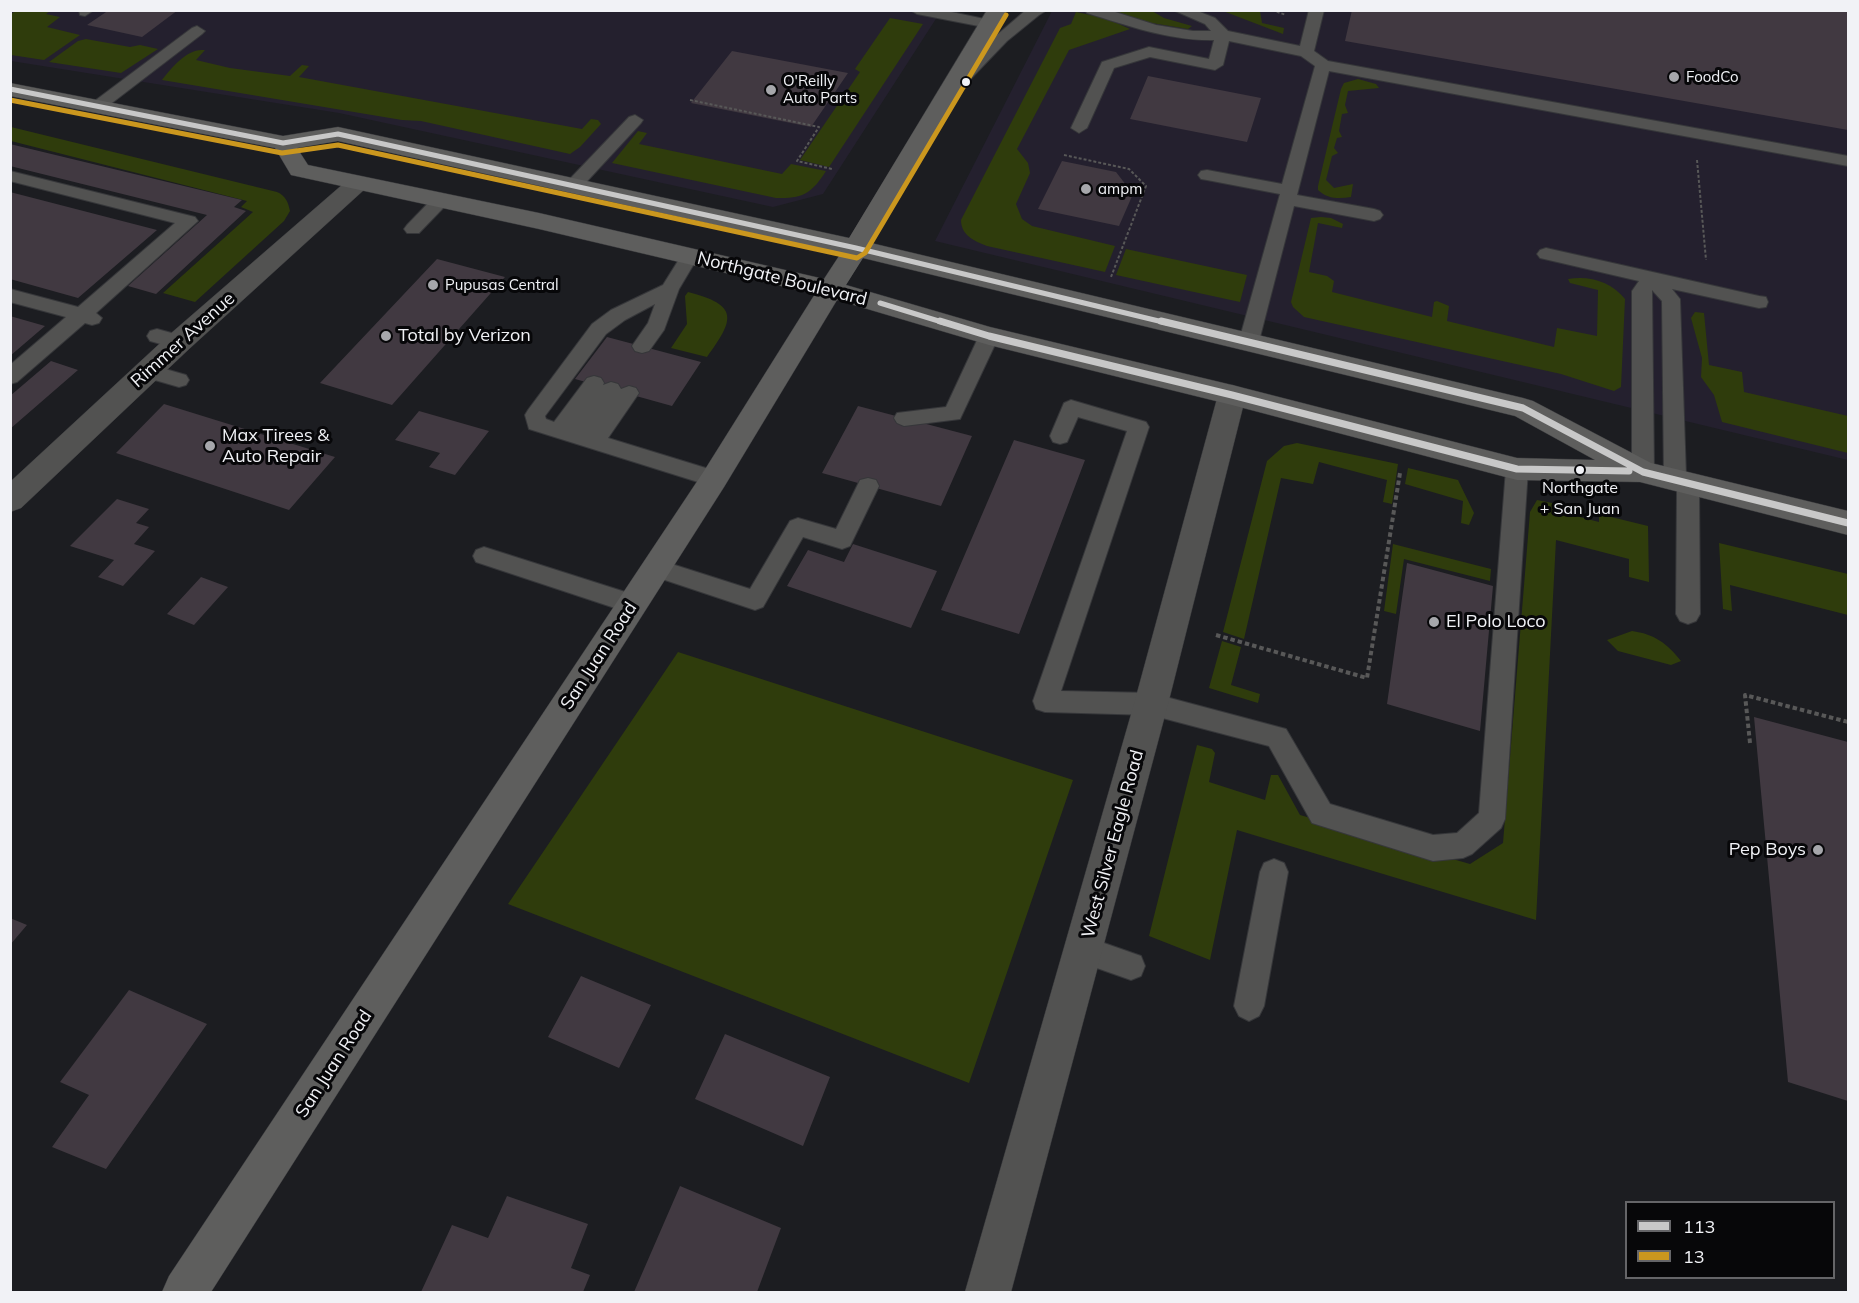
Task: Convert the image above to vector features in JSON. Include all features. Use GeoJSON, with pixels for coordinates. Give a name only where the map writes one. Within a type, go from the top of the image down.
{"type":"FeatureCollection","features":[{"type":"Feature","properties":{"kind":"main road","name":"San Juan Road"},"geometry":{"type":"LineString","coordinates":[[185,1293],[714,479],[856,248],[993,17]]}},
{"type":"Feature","properties":{"kind":"main road","name":"Northgate Boulevard"},"geometry":{"type":"LineString","coordinates":[[10,89],[283,143],[338,134],[856,248],[1523,408],[1643,472],[1848,523]]}},
{"type":"Feature","properties":{"kind":"main road","name":"Northgate Boulevard"},"geometry":{"type":"LineString","coordinates":[[283,143],[299,170],[831,289],[989,336],[1233,395],[1517,469],[1643,472]]}},
{"type":"Feature","properties":{"kind":"main road"},"geometry":{"type":"LineString","coordinates":[[358,183],[401,174],[441,176],[489,185],[529,176]]}},
{"type":"Feature","properties":{"kind":"street","name":"Rimmer Avenue"},"geometry":{"type":"LineString","coordinates":[[10,500],[148,371],[168,339],[358,183]]}},
{"type":"Feature","properties":{"kind":"street","name":"West Silver Eagle Road"},"geometry":{"type":"LineString","coordinates":[[988,1293],[1084,950],[1233,395]]}},
{"type":"Feature","properties":{"kind":"lane"},"geometry":{"type":"LineString","coordinates":[[917,10],[993,17]]}},
{"type":"Feature","properties":{"kind":"lane"},"geometry":{"type":"LineString","coordinates":[[950,90],[1002,38],[1034,11],[1040,10]]}},
{"type":"Feature","properties":{"kind":"lane"},"geometry":{"type":"LineString","coordinates":[[1092,10],[1154,28],[1193,36],[1223,35],[1306,52],[1323,65],[1848,161]]}},
{"type":"Feature","properties":{"kind":"lane"},"geometry":{"type":"LineString","coordinates":[[1180,10],[1210,21],[1223,35]]}},
{"type":"Feature","properties":{"kind":"lane"},"geometry":{"type":"LineString","coordinates":[[1306,52],[1317,10]]}},
{"type":"Feature","properties":{"kind":"lane"},"geometry":{"type":"LineString","coordinates":[[98,106],[197,31]]}},
{"type":"Feature","properties":{"kind":"lane"},"geometry":{"type":"LineString","coordinates":[[1080,128],[1108,65],[1149,52],[1215,65],[1223,35]]}},
{"type":"Feature","properties":{"kind":"lane"},"geometry":{"type":"LineString","coordinates":[[1249,341],[1323,65]]}},
{"type":"Feature","properties":{"kind":"lane"},"geometry":{"type":"LineString","coordinates":[[572,187],[635,120]]}},
{"type":"Feature","properties":{"kind":"lane"},"geometry":{"type":"LineString","coordinates":[[10,176],[189,221],[88,317],[10,377]]}},
{"type":"Feature","properties":{"kind":"lane"},"geometry":{"type":"LineString","coordinates":[[1208,176],[1374,215]]}},
{"type":"Feature","properties":{"kind":"lane"},"geometry":{"type":"LineString","coordinates":[[413,229],[441,200]]}},
{"type":"Feature","properties":{"kind":"lane"},"geometry":{"type":"LineString","coordinates":[[1546,254],[1759,302]]}},
{"type":"Feature","properties":{"kind":"lane"},"geometry":{"type":"LineString","coordinates":[[670,289],[672,330],[642,346],[670,289],[689,257]]}},
{"type":"Feature","properties":{"kind":"lane"},"geometry":{"type":"LineString","coordinates":[[1643,472],[1641,291],[1651,278]]}},
{"type":"Feature","properties":{"kind":"lane"},"geometry":{"type":"LineString","coordinates":[[1651,278],[1671,299],[1688,614]]}},
{"type":"Feature","properties":{"kind":"lane"},"geometry":{"type":"LineString","coordinates":[[670,289],[618,315],[599,329],[535,415],[536,424],[714,479]]}},
{"type":"Feature","properties":{"kind":"lane"},"geometry":{"type":"LineString","coordinates":[[10,295],[88,317]]}},
{"type":"Feature","properties":{"kind":"lane"},"geometry":{"type":"LineString","coordinates":[[904,418],[953,414],[989,336]]}},
{"type":"Feature","properties":{"kind":"lane"},"geometry":{"type":"LineString","coordinates":[[148,371],[179,380]]}},
{"type":"Feature","properties":{"kind":"lane"},"geometry":{"type":"LineString","coordinates":[[576,437],[611,388],[576,437]]}},
{"type":"Feature","properties":{"kind":"lane"},"geometry":{"type":"LineString","coordinates":[[1060,436],[1071,408],[1139,427],[1045,700],[1151,704],[1277,737],[1321,814],[1433,848],[1463,845],[1492,819],[1517,469]]}},
{"type":"Feature","properties":{"kind":"lane"},"geometry":{"type":"LineString","coordinates":[[656,568],[755,600],[798,526],[842,540],[868,486]]}},
{"type":"Feature","properties":{"kind":"lane"},"geometry":{"type":"LineString","coordinates":[[484,556],[633,604]]}},
{"type":"Feature","properties":{"kind":"lane"},"geometry":{"type":"LineString","coordinates":[[1249,1006],[1274,872]]}},
{"type":"Feature","properties":{"kind":"lane"},"geometry":{"type":"LineString","coordinates":[[1084,950],[1131,966]]}},
{"type":"Feature","properties":{"kind":"path"},"geometry":{"type":"LineString","coordinates":[[690,100],[819,127],[797,161],[832,169]]}},
{"type":"Feature","properties":{"kind":"path"},"geometry":{"type":"LineString","coordinates":[[1064,155],[1129,169],[1146,186],[1110,277]]}},
{"type":"Feature","properties":{"kind":"path"},"geometry":{"type":"LineString","coordinates":[[1215,635],[1367,678],[1400,472]]}},
{"type":"Feature","properties":{"kind":"path"},"geometry":{"type":"LineString","coordinates":[[1749,743],[1745,695],[1848,722]]}},
{"type":"Feature","properties":{"kind":"shaded area"},"geometry":{"type":"Polygon","coordinates":[[[10,11],[941,11],[823,194],[773,207],[339,113],[11,61],[10,11]]]}},
{"type":"Feature","properties":{"kind":"shaded area"},"geometry":{"type":"Polygon","coordinates":[[[1052,11],[1848,11],[1848,460],[935,241],[1052,11]]]}},
{"type":"Feature","properties":{"kind":"green space"},"geometry":{"type":"Polygon","coordinates":[[[16,11],[50,11],[46,14],[60,17],[47,27],[80,35],[44,60],[11,55],[11,14],[16,11]]]}},
{"type":"Feature","properties":{"kind":"green space"},"geometry":{"type":"Polygon","coordinates":[[[1111,11],[1152,11],[1164,18],[1192,26],[1188,29],[1146,22],[1111,11]]]}},
{"type":"Feature","properties":{"kind":"green space"},"geometry":{"type":"Polygon","coordinates":[[[1223,11],[1260,11],[1262,23],[1284,28],[1283,34],[1223,11]]]}},
{"type":"Feature","properties":{"kind":"green space"},"geometry":{"type":"Polygon","coordinates":[[[1076,12],[1105,18],[1130,29],[1069,50],[1017,149],[1028,163],[1030,173],[1016,204],[1022,219],[1032,226],[1115,246],[1105,272],[987,246],[966,234],[961,220],[1060,28],[1071,24],[1076,12]]]}},
{"type":"Feature","properties":{"kind":"green space"},"geometry":{"type":"Polygon","coordinates":[[[890,18],[923,24],[829,167],[800,160],[860,72],[855,69],[890,18]]]}},
{"type":"Feature","properties":{"kind":"green space"},"geometry":{"type":"Polygon","coordinates":[[[86,39],[130,47],[140,45],[158,49],[121,73],[49,62],[78,41],[86,39]]]}},
{"type":"Feature","properties":{"kind":"green space"},"geometry":{"type":"Polygon","coordinates":[[[205,50],[196,60],[230,68],[290,76],[302,65],[309,66],[299,77],[582,129],[591,119],[598,120],[601,124],[580,147],[570,154],[421,121],[402,120],[162,80],[185,56],[205,50]]]}},
{"type":"Feature","properties":{"kind":"green space"},"geometry":{"type":"Polygon","coordinates":[[[1358,79],[1376,84],[1379,88],[1348,91],[1345,105],[1348,113],[1342,114],[1339,131],[1342,137],[1337,138],[1334,148],[1338,153],[1332,156],[1326,180],[1334,188],[1353,184],[1351,197],[1329,197],[1318,190],[1318,186],[1341,89],[1344,83],[1358,79]]]}},
{"type":"Feature","properties":{"kind":"green space"},"geometry":{"type":"Polygon","coordinates":[[[11,127],[277,192],[283,195],[290,211],[284,221],[195,302],[163,293],[253,212],[241,207],[247,201],[11,141],[11,127]]]}},
{"type":"Feature","properties":{"kind":"green space"},"geometry":{"type":"Polygon","coordinates":[[[638,131],[647,133],[639,144],[782,174],[791,164],[826,171],[816,185],[806,193],[800,196],[776,198],[612,163],[638,131]]]}},
{"type":"Feature","properties":{"kind":"green space"},"geometry":{"type":"Polygon","coordinates":[[[1311,218],[1331,218],[1343,224],[1342,228],[1318,223],[1309,272],[1327,276],[1334,281],[1332,292],[1432,317],[1434,302],[1437,301],[1449,306],[1447,321],[1554,347],[1557,328],[1597,336],[1598,290],[1570,283],[1568,279],[1592,279],[1607,284],[1625,299],[1621,387],[1614,391],[1561,374],[1304,317],[1291,302],[1311,218]]]}},
{"type":"Feature","properties":{"kind":"green space"},"geometry":{"type":"Polygon","coordinates":[[[1126,249],[1247,275],[1240,302],[1116,275],[1126,249]]]}},
{"type":"Feature","properties":{"kind":"green space"},"geometry":{"type":"Polygon","coordinates":[[[688,292],[716,302],[724,308],[727,315],[723,333],[707,357],[671,348],[687,324],[685,296],[688,292]]]}},
{"type":"Feature","properties":{"kind":"green space"},"geometry":{"type":"Polygon","coordinates":[[[1695,312],[1704,313],[1709,365],[1742,372],[1744,392],[1848,416],[1848,453],[1722,422],[1714,395],[1701,377],[1702,358],[1691,318],[1695,312]]]}},
{"type":"Feature","properties":{"kind":"green space"},"geometry":{"type":"Polygon","coordinates":[[[1297,443],[1398,464],[1392,504],[1383,502],[1387,480],[1319,462],[1313,484],[1281,478],[1244,639],[1223,632],[1267,461],[1284,446],[1297,443]]]}},
{"type":"Feature","properties":{"kind":"green space"},"geometry":{"type":"Polygon","coordinates":[[[1408,468],[1458,480],[1474,513],[1469,525],[1461,523],[1463,501],[1405,484],[1408,468]]]}},
{"type":"Feature","properties":{"kind":"green space"},"geometry":{"type":"Polygon","coordinates":[[[1537,500],[1567,506],[1568,514],[1599,522],[1599,514],[1648,526],[1649,582],[1629,577],[1629,559],[1556,540],[1536,920],[1237,830],[1210,960],[1149,936],[1197,745],[1212,749],[1215,753],[1209,782],[1265,800],[1271,775],[1278,775],[1300,815],[1470,864],[1503,843],[1530,512],[1537,500]]]}},
{"type":"Feature","properties":{"kind":"green space"},"geometry":{"type":"Polygon","coordinates":[[[1719,543],[1848,574],[1848,615],[1730,585],[1732,611],[1723,609],[1719,543]]]}},
{"type":"Feature","properties":{"kind":"green space"},"geometry":{"type":"Polygon","coordinates":[[[1393,544],[1491,569],[1490,581],[1404,559],[1396,614],[1384,611],[1393,544]]]}},
{"type":"Feature","properties":{"kind":"green space"},"geometry":{"type":"Polygon","coordinates":[[[1632,631],[1660,640],[1681,661],[1671,665],[1618,651],[1607,640],[1632,631]]]}},
{"type":"Feature","properties":{"kind":"green space"},"geometry":{"type":"Polygon","coordinates":[[[1222,641],[1241,647],[1231,685],[1260,694],[1258,703],[1209,688],[1222,641]]]}},
{"type":"Feature","properties":{"kind":"green space"},"geometry":{"type":"Polygon","coordinates":[[[678,652],[1073,780],[969,1083],[508,904],[678,652]]]}},
{"type":"Feature","properties":{"kind":"building"},"geometry":{"type":"Polygon","coordinates":[[[109,10],[178,10],[142,37],[87,25],[109,10]]]}},
{"type":"Feature","properties":{"kind":"building"},"geometry":{"type":"Polygon","coordinates":[[[1352,10],[1848,10],[1848,130],[1345,41],[1352,10]]]}},
{"type":"Feature","properties":{"kind":"building"},"geometry":{"type":"Polygon","coordinates":[[[732,51],[848,73],[811,127],[691,103],[732,51]]]}},
{"type":"Feature","properties":{"kind":"building"},"geometry":{"type":"Polygon","coordinates":[[[1148,76],[1261,98],[1247,142],[1130,119],[1148,76]]]}},
{"type":"Feature","properties":{"kind":"building"},"geometry":{"type":"Polygon","coordinates":[[[10,144],[242,200],[234,207],[246,211],[156,294],[128,286],[207,215],[10,166],[10,144]]]}},
{"type":"Feature","properties":{"kind":"building"},"geometry":{"type":"Polygon","coordinates":[[[1062,161],[1116,172],[1133,194],[1119,226],[1038,209],[1062,161]]]}},
{"type":"Feature","properties":{"kind":"building"},"geometry":{"type":"Polygon","coordinates":[[[10,192],[157,230],[78,298],[10,279],[10,192]]]}},
{"type":"Feature","properties":{"kind":"building"},"geometry":{"type":"Polygon","coordinates":[[[437,259],[505,277],[392,405],[320,383],[437,259]]]}},
{"type":"Feature","properties":{"kind":"building"},"geometry":{"type":"Polygon","coordinates":[[[10,316],[45,326],[10,356],[10,316]]]}},
{"type":"Feature","properties":{"kind":"building"},"geometry":{"type":"Polygon","coordinates":[[[607,337],[701,362],[672,406],[575,379],[607,337]]]}},
{"type":"Feature","properties":{"kind":"building"},"geometry":{"type":"Polygon","coordinates":[[[51,361],[78,370],[10,429],[10,396],[51,361]]]}},
{"type":"Feature","properties":{"kind":"building"},"geometry":{"type":"Polygon","coordinates":[[[164,404],[335,457],[289,510],[116,453],[164,404]]]}},
{"type":"Feature","properties":{"kind":"building"},"geometry":{"type":"Polygon","coordinates":[[[858,406],[972,436],[941,506],[822,473],[858,406]]]}},
{"type":"Feature","properties":{"kind":"building"},"geometry":{"type":"Polygon","coordinates":[[[419,411],[489,431],[455,475],[429,467],[440,453],[395,440],[419,411]]]}},
{"type":"Feature","properties":{"kind":"building"},"geometry":{"type":"Polygon","coordinates":[[[1014,440],[1085,460],[1019,634],[941,610],[1014,440]]]}},
{"type":"Feature","properties":{"kind":"building"},"geometry":{"type":"Polygon","coordinates":[[[117,499],[149,509],[136,523],[149,527],[134,544],[155,551],[123,586],[98,577],[114,560],[70,546],[117,499]]]}},
{"type":"Feature","properties":{"kind":"building"},"geometry":{"type":"Polygon","coordinates":[[[853,544],[937,571],[911,628],[787,586],[808,550],[844,562],[853,544]]]}},
{"type":"Feature","properties":{"kind":"building"},"geometry":{"type":"Polygon","coordinates":[[[1407,563],[1493,586],[1480,731],[1387,704],[1407,563]]]}},
{"type":"Feature","properties":{"kind":"building"},"geometry":{"type":"Polygon","coordinates":[[[201,577],[228,587],[194,625],[167,614],[201,577]]]}},
{"type":"Feature","properties":{"kind":"building"},"geometry":{"type":"Polygon","coordinates":[[[1754,717],[1848,742],[1848,1101],[1788,1082],[1754,717]]]}},
{"type":"Feature","properties":{"kind":"building"},"geometry":{"type":"Polygon","coordinates":[[[10,918],[27,925],[10,945],[10,918]]]}},
{"type":"Feature","properties":{"kind":"building"},"geometry":{"type":"Polygon","coordinates":[[[581,976],[651,1005],[619,1068],[548,1037],[581,976]]]}},
{"type":"Feature","properties":{"kind":"building"},"geometry":{"type":"Polygon","coordinates":[[[129,990],[207,1024],[106,1169],[52,1147],[89,1095],[60,1082],[129,990]]]}},
{"type":"Feature","properties":{"kind":"building"},"geometry":{"type":"Polygon","coordinates":[[[725,1034],[830,1077],[803,1146],[695,1099],[725,1034]]]}},
{"type":"Feature","properties":{"kind":"building"},"geometry":{"type":"Polygon","coordinates":[[[680,1186],[781,1228],[757,1292],[634,1292],[680,1186]]]}},
{"type":"Feature","properties":{"kind":"building"},"geometry":{"type":"Polygon","coordinates":[[[507,1196],[588,1224],[571,1268],[590,1275],[583,1292],[421,1292],[452,1225],[488,1238],[507,1196]]]}},
{"type":"Feature","properties":{"kind":"transit line","name":"13"},"geometry":{"type":"LineString","coordinates":[[10,100],[282,153],[338,145],[857,258],[865,253],[1006,15]]}},
{"type":"Feature","properties":{"kind":"transit line","name":"113"},"geometry":{"type":"LineString","coordinates":[[10,89],[283,143],[338,134],[856,248],[1523,408],[1643,472],[1848,523]]}},
{"type":"Feature","properties":{"kind":"transit line","name":"113"},"geometry":{"type":"LineString","coordinates":[[880,303],[989,336],[1232,395],[1517,469],[1629,471]]}},
{"type":"Feature","properties":{"kind":"place","name":"FoodCo"},"geometry":{"type":"Point","coordinates":[1674,77]}},
{"type":"Feature","properties":{"kind":"place","name":"O'Reilly Auto Parts"},"geometry":{"type":"Point","coordinates":[771,90]}},
{"type":"Feature","properties":{"kind":"place","name":"ampm"},"geometry":{"type":"Point","coordinates":[1086,189]}},
{"type":"Feature","properties":{"kind":"place","name":"Pupusas Central"},"geometry":{"type":"Point","coordinates":[433,285]}},
{"type":"Feature","properties":{"kind":"place","name":"Total by Verizon"},"geometry":{"type":"Point","coordinates":[386,336]}},
{"type":"Feature","properties":{"kind":"place","name":"Max Tirees & Auto Repair"},"geometry":{"type":"Point","coordinates":[210,446]}},
{"type":"Feature","properties":{"kind":"place","name":"Northgate + San Juan"},"geometry":{"type":"Point","coordinates":[1580,470]}},
{"type":"Feature","properties":{"kind":"place","name":"El Polo Loco"},"geometry":{"type":"Point","coordinates":[1434,622]}},
{"type":"Feature","properties":{"kind":"place","name":"Pep Boys"},"geometry":{"type":"Point","coordinates":[1818,850]}}]}
